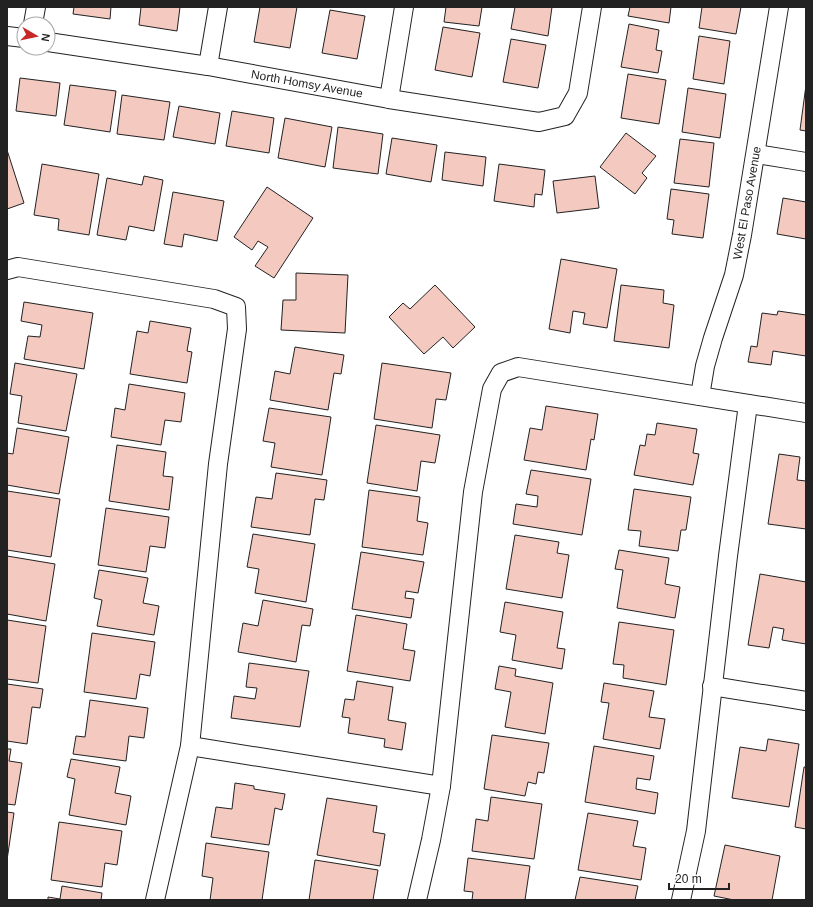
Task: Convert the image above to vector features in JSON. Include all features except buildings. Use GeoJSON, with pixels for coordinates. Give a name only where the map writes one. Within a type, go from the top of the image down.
{"type":"FeatureCollection","features":[{"type":"Feature","properties":{"kind":"street"},"geometry":{"type":"LineString","coordinates":[[208,66],[218,7]]}},
{"type":"Feature","properties":{"kind":"street"},"geometry":{"type":"LineString","coordinates":[[389,99],[404,7]]}},
{"type":"Feature","properties":{"kind":"street","name":"North Homsy Avenue"},"geometry":{"type":"LineString","coordinates":[[56,43],[208,66],[389,99],[539,122],[566,116],[578,93],[592,7]]}},
{"type":"Feature","properties":{"kind":"street","name":"West El Paso Avenue"},"geometry":{"type":"LineString","coordinates":[[700,396],[705,366],[734,274],[742,235],[779,7]]}},
{"type":"Feature","properties":{"kind":"street"},"geometry":{"type":"LineString","coordinates":[[756,154],[806,162]]}},
{"type":"Feature","properties":{"kind":"street"},"geometry":{"type":"LineString","coordinates":[[7,270],[18,267],[214,299],[236,307],[237,329],[218,464],[190,746],[155,900]]}},
{"type":"Feature","properties":{"kind":"street"},"geometry":{"type":"LineString","coordinates":[[417,900],[431,840],[441,786],[474,492],[492,389],[501,373],[518,368],[806,412]]}},
{"type":"Feature","properties":{"kind":"street"},"geometry":{"type":"LineString","coordinates":[[682,900],[696,831],[712,686],[748,404]]}},
{"type":"Feature","properties":{"kind":"street"},"geometry":{"type":"LineString","coordinates":[[712,686],[806,701]]}},
{"type":"Feature","properties":{"kind":"street"},"geometry":{"type":"LineString","coordinates":[[190,746],[441,786]]}}]}
